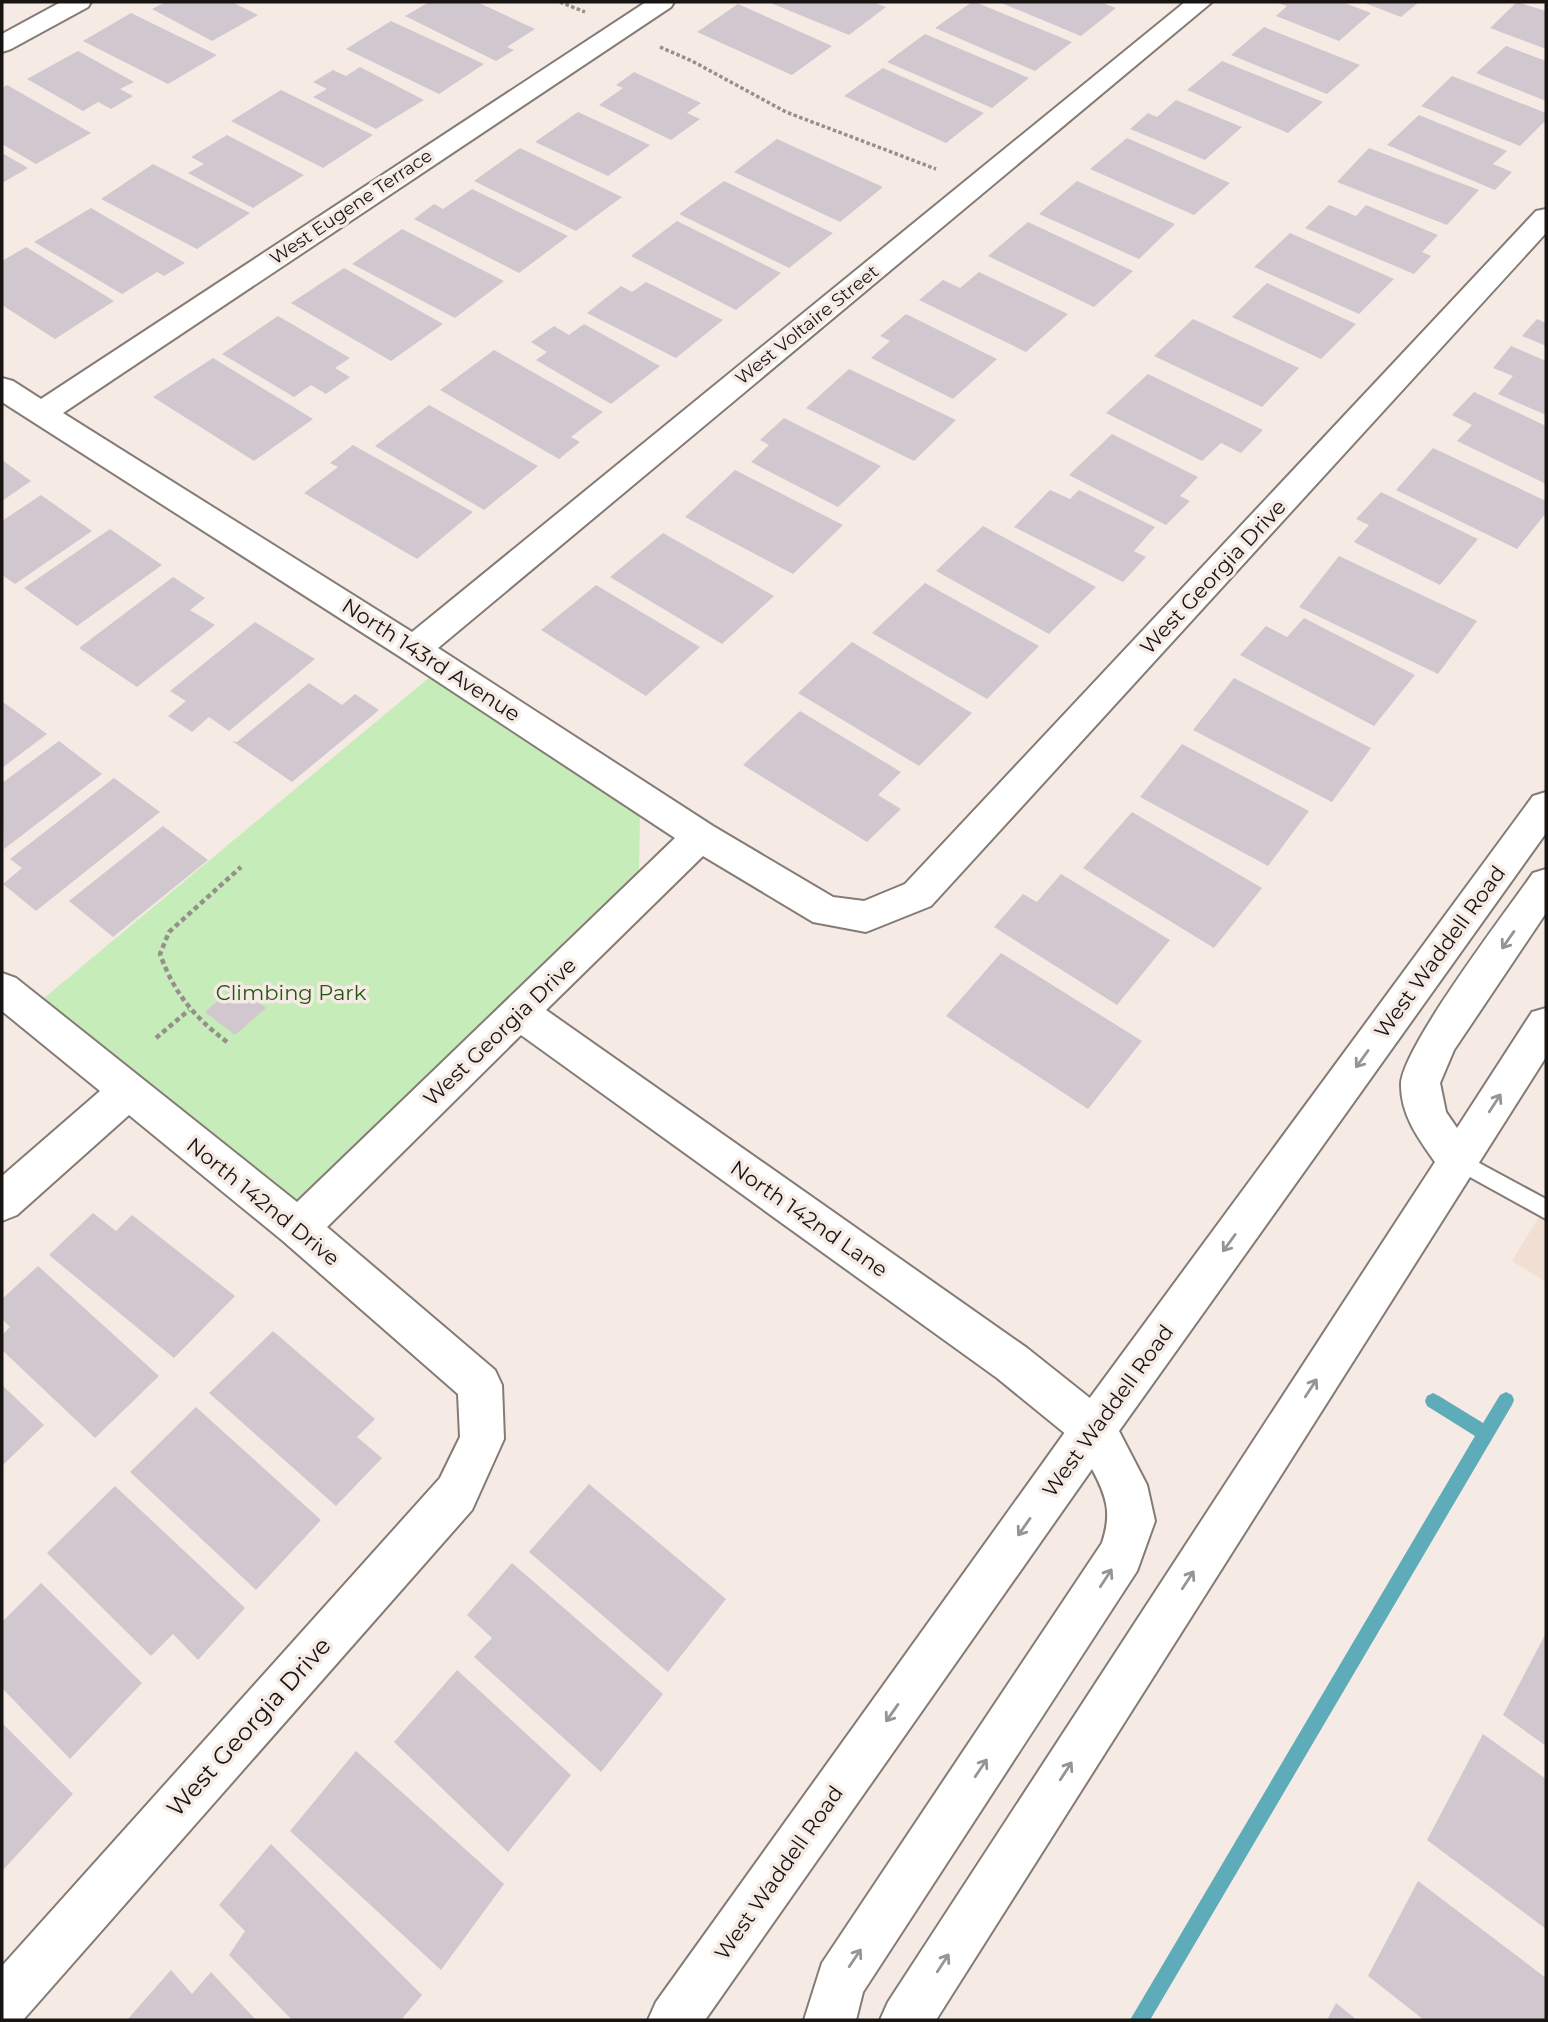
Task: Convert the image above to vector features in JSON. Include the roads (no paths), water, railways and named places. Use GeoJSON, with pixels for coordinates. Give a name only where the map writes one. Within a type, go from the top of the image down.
{"type":"FeatureCollection","features":[{"type":"Feature","properties":{"kind":"street"},"geometry":{"type":"LineString","coordinates":[[2,44],[79,2]]}},
{"type":"Feature","properties":{"kind":"street","name":"West Eugene Terrace"},"geometry":{"type":"LineString","coordinates":[[41,413],[662,2]]}},
{"type":"Feature","properties":{"kind":"street","name":"West Voltaire Street"},"geometry":{"type":"LineString","coordinates":[[414,649],[1200,2]]}},
{"type":"Feature","properties":{"kind":"street","name":"West Georgia Drive"},"geometry":{"type":"LineString","coordinates":[[866,916],[918,895],[1546,218]]}},
{"type":"Feature","properties":{"kind":"street","name":"North 143rd Avenue"},"geometry":{"type":"LineString","coordinates":[[2,388],[414,649],[700,836],[826,911],[866,916]]}},
{"type":"Feature","properties":{"kind":"street","name":"West Waddell Road"},"geometry":{"type":"LineString","coordinates":[[674,2020],[1094,1429],[1546,806]]}},
{"type":"Feature","properties":{"kind":"street","name":"West Georgia Drive"},"geometry":{"type":"LineString","coordinates":[[298,1228],[700,836]]}},
{"type":"Feature","properties":{"kind":"street"},"geometry":{"type":"LineString","coordinates":[[1457,1160],[1427,1118],[1420,1083],[1438,1041],[1546,884]]}},
{"type":"Feature","properties":{"kind":"street","name":"North 142nd Drive"},"geometry":{"type":"LineString","coordinates":[[2,989],[298,1228],[480,1385],[482,1439]]}},
{"type":"Feature","properties":{"kind":"street","name":"North 142nd Lane"},"geometry":{"type":"LineString","coordinates":[[520,1013],[1012,1363],[1094,1429]]}},
{"type":"Feature","properties":{"kind":"street"},"geometry":{"type":"LineString","coordinates":[[906,2020],[1546,1024]]}},
{"type":"Feature","properties":{"kind":"street"},"geometry":{"type":"LineString","coordinates":[[2,1202],[127,1092]]}},
{"type":"Feature","properties":{"kind":"street"},"geometry":{"type":"LineString","coordinates":[[830,2020],[840,1981],[1121,1555],[1132,1521],[1125,1485],[1094,1429]]}},
{"type":"Feature","properties":{"kind":"street","name":"West Georgia Drive"},"geometry":{"type":"LineString","coordinates":[[2,2005],[456,1494],[482,1439]]}},
{"type":"Feature","properties":{"kind":"lane"},"geometry":{"type":"LineString","coordinates":[[1457,1160],[1546,1210]]}},
{"type":"Feature","properties":{"kind":"waterway"},"geometry":{"type":"LineString","coordinates":[[1486,1434],[1506,1400]]}},
{"type":"Feature","properties":{"kind":"waterway"},"geometry":{"type":"LineString","coordinates":[[1433,1401],[1486,1434]]}},
{"type":"Feature","properties":{"kind":"waterway"},"geometry":{"type":"LineString","coordinates":[[1139,2020],[1486,1434]]}},
{"type":"Feature","properties":{"kind":"park label","name":"Climbing Park"},"geometry":{"type":"Point","coordinates":[291,993]}}]}
